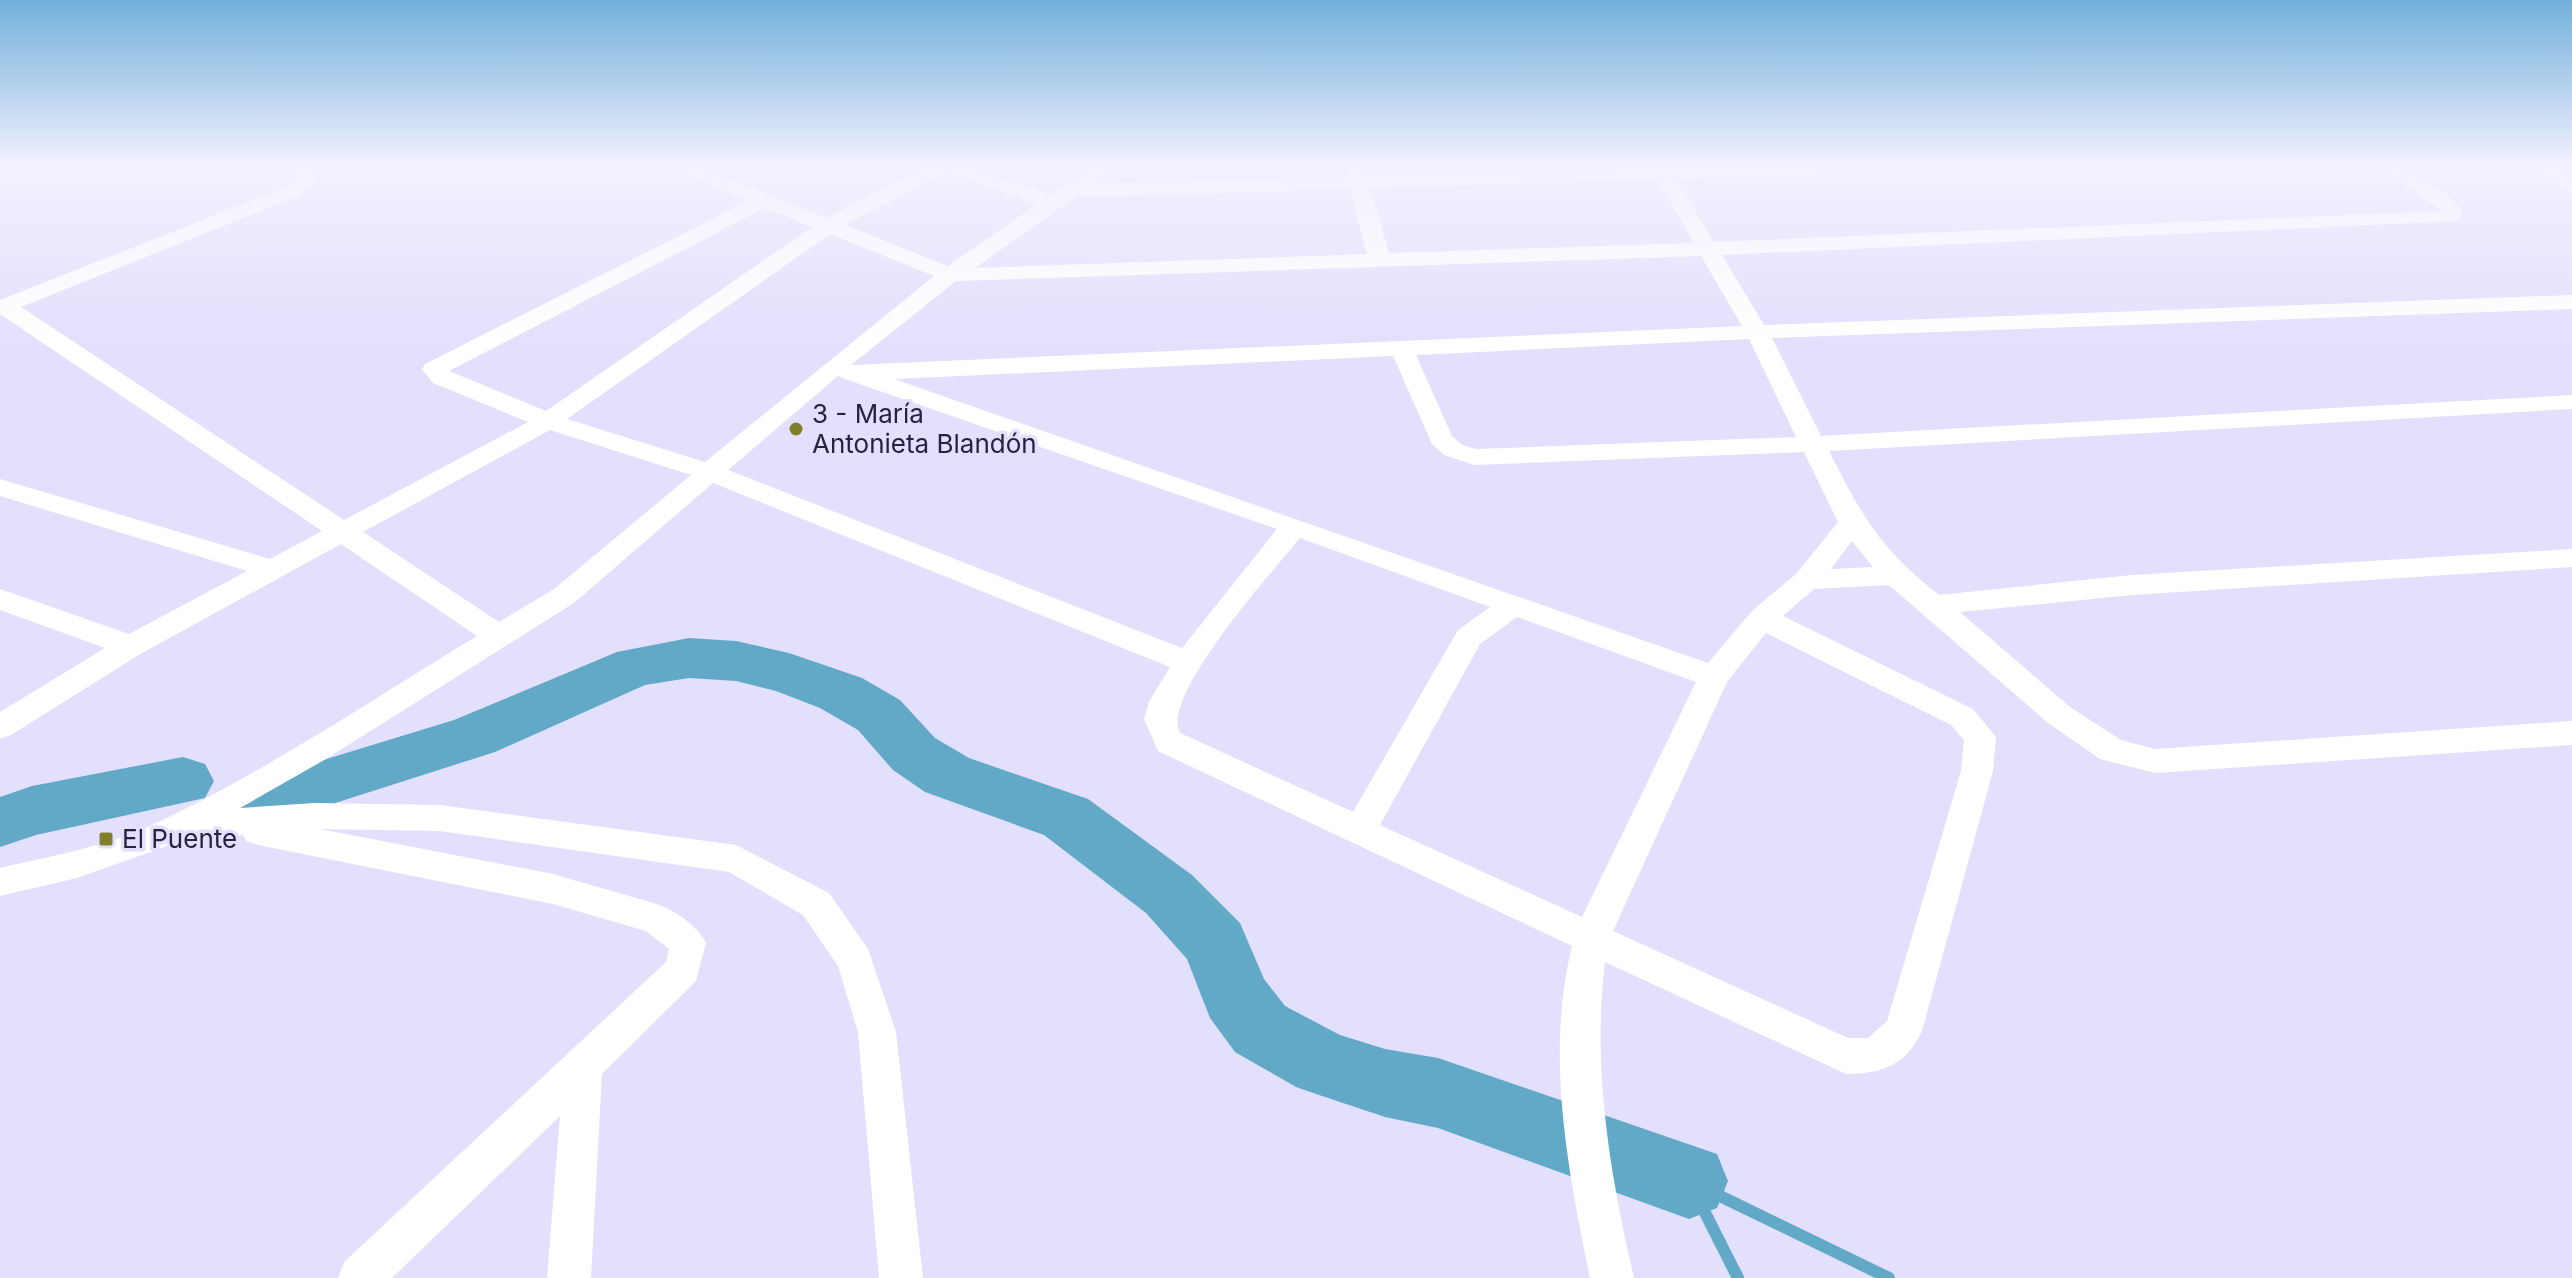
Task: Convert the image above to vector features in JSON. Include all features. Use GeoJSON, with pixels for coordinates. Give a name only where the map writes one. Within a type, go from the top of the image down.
{"type":"FeatureCollection","features":[{"type":"Feature","properties":{"kind":"street"},"geometry":{"type":"LineString","coordinates":[[2,306],[208,225]]}},
{"type":"Feature","properties":{"kind":"street"},"geometry":{"type":"LineString","coordinates":[[717,225],[434,369],[442,378],[548,421],[709,472],[1187,662]]}},
{"type":"Feature","properties":{"kind":"street"},"geometry":{"type":"LineString","coordinates":[[820,225],[950,275],[1379,257],[1708,249],[2274,225]]}},
{"type":"Feature","properties":{"kind":"street"},"geometry":{"type":"LineString","coordinates":[[0,727],[131,646],[548,421],[830,225]]}},
{"type":"Feature","properties":{"kind":"street"},"geometry":{"type":"LineString","coordinates":[[162,836],[247,790],[564,596],[709,472],[844,371],[950,275],[1022,225]]}},
{"type":"Feature","properties":{"kind":"street"},"geometry":{"type":"LineString","coordinates":[[1370,225],[1379,257]]}},
{"type":"Feature","properties":{"kind":"street"},"geometry":{"type":"LineString","coordinates":[[1694,225],[1757,332],[1816,444],[1852,523],[1895,575],[2059,715],[2111,750],[2155,761],[2572,733]]}},
{"type":"Feature","properties":{"kind":"street"},"geometry":{"type":"LineString","coordinates":[[844,371],[1757,332],[2572,302]]}},
{"type":"Feature","properties":{"kind":"street"},"geometry":{"type":"LineString","coordinates":[[2,306],[500,637]]}},
{"type":"Feature","properties":{"kind":"street"},"geometry":{"type":"LineString","coordinates":[[1401,347],[1441,439],[1453,450],[1474,457],[1816,444],[2572,402]]}},
{"type":"Feature","properties":{"kind":"street"},"geometry":{"type":"LineString","coordinates":[[844,371],[1295,526],[1714,677]]}},
{"type":"Feature","properties":{"kind":"street"},"geometry":{"type":"LineString","coordinates":[[0,487],[272,569]]}},
{"type":"Feature","properties":{"kind":"street"},"geometry":{"type":"LineString","coordinates":[[1612,1278],[1591,1186],[1582,1099],[1580,1038],[1587,958],[1714,677],[1762,618],[1807,580],[1852,523]]}},
{"type":"Feature","properties":{"kind":"street"},"geometry":{"type":"LineString","coordinates":[[1295,526],[1187,662],[1159,716],[1161,729],[1169,742],[1846,1056],[1876,1056],[1903,1031],[1977,771],[1980,737],[1962,717],[1762,618]]}},
{"type":"Feature","properties":{"kind":"street"},"geometry":{"type":"LineString","coordinates":[[1933,605],[2132,585],[2572,558]]}},
{"type":"Feature","properties":{"kind":"street"},"geometry":{"type":"LineString","coordinates":[[1807,580],[1895,575]]}},
{"type":"Feature","properties":{"kind":"street"},"geometry":{"type":"LineString","coordinates":[[1458,585],[1469,637]]}},
{"type":"Feature","properties":{"kind":"street"},"geometry":{"type":"LineString","coordinates":[[0,599],[131,646]]}},
{"type":"Feature","properties":{"kind":"street"},"geometry":{"type":"LineString","coordinates":[[1360,830],[1469,637],[1512,606]]}},
{"type":"Feature","properties":{"kind":"street"},"geometry":{"type":"LineString","coordinates":[[0,882],[77,864],[162,836],[221,823],[314,816],[440,818],[736,859],[816,904],[855,960],[877,1032],[901,1278]]}},
{"type":"Feature","properties":{"kind":"street"},"geometry":{"type":"LineString","coordinates":[[221,823],[553,889],[657,919],[688,943],[683,970],[360,1278]]}},
{"type":"Feature","properties":{"kind":"street"},"geometry":{"type":"LineString","coordinates":[[569,1278],[583,1067]]}},
{"type":"Feature","properties":{"kind":"waterway"},"geometry":{"type":"LineString","coordinates":[[260,803],[474,736],[588,684],[637,666],[689,658],[736,661],[789,673],[841,693],[879,715],[914,754],[947,775],[1066,817],[1169,894],[1216,944],[1235,996],[1260,1029],[1322,1063],[1385,1083],[1438,1093],[1689,1181]]}},
{"type":"Feature","properties":{"kind":"waterway"},"geometry":{"type":"LineString","coordinates":[[0,822],[32,811],[183,781]]}},
{"type":"Feature","properties":{"kind":"waterway"},"geometry":{"type":"LineString","coordinates":[[1738,1278],[1689,1181],[1889,1278]]}},
{"type":"Feature","properties":{"kind":"place","name":"3 - María Antonieta Blandón"},"geometry":{"type":"Point","coordinates":[796,429]}},
{"type":"Feature","properties":{"kind":"place","name":"El Puente"},"geometry":{"type":"Point","coordinates":[106,839]}}]}
